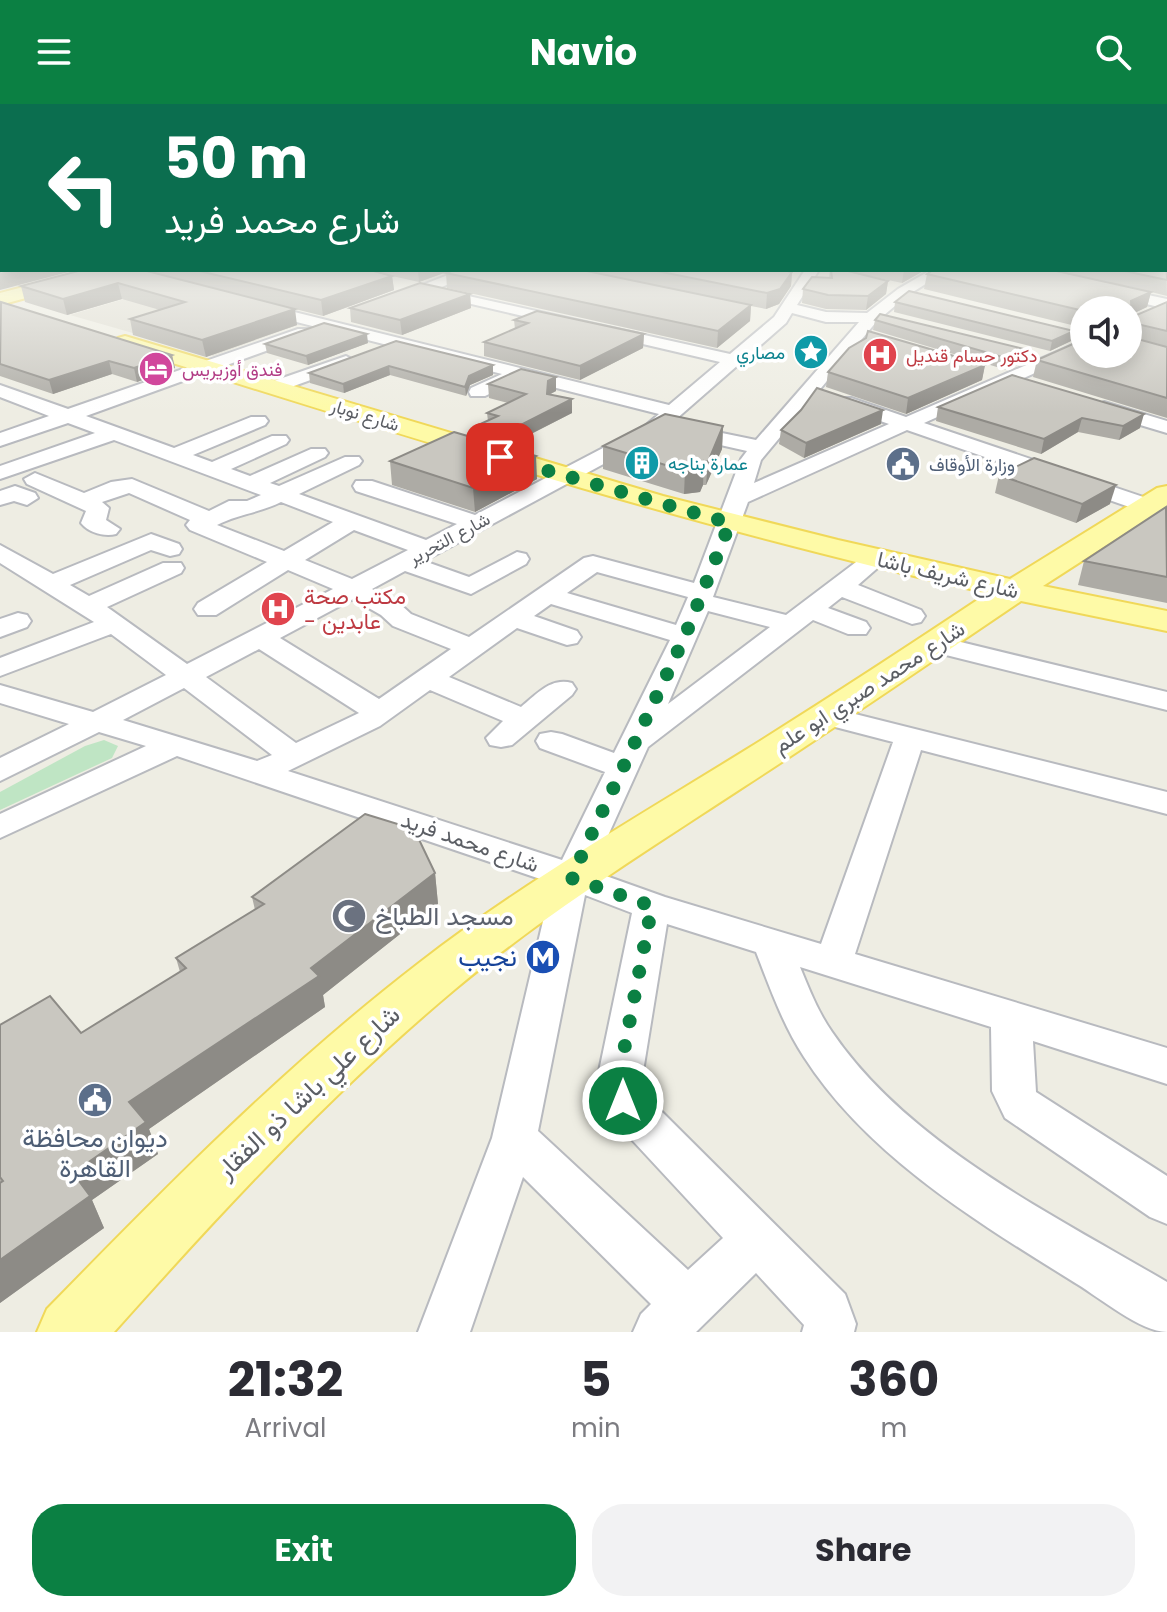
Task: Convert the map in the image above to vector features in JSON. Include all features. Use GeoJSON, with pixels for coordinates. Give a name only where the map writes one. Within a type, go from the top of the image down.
{"type":"FeatureCollection","features":[{"type":"Feature","properties":{"kind":"main road"},"geometry":{"type":"LineString","coordinates":[[0,302],[38,315]]}},
{"type":"Feature","properties":{"kind":"main road","name":"شارع نوبار"},"geometry":{"type":"LineString","coordinates":[[106,336],[564,477],[734,511]]}},
{"type":"Feature","properties":{"kind":"main road","name":"شارع محمد صبري ابو علم"},"geometry":{"type":"LineString","coordinates":[[571,878],[827,716],[1015,590],[1161,504]]}},
{"type":"Feature","properties":{"kind":"main road","name":"شارع شريف باشا"},"geometry":{"type":"LineString","coordinates":[[734,511],[877,558],[1167,621]]}},
{"type":"Feature","properties":{"kind":"main road","name":"شارع علي باشا ذو الفقار"},"geometry":{"type":"LineString","coordinates":[[70,1332],[211,1181],[314,1083],[437,976],[571,878]]}},
{"type":"Feature","properties":{"kind":"street"},"geometry":{"type":"LineString","coordinates":[[378,304],[392,299]]}},
{"type":"Feature","properties":{"kind":"street"},"geometry":{"type":"LineString","coordinates":[[461,299],[734,360]]}},
{"type":"Feature","properties":{"kind":"street","name":"شارع التحرير"},"geometry":{"type":"LineString","coordinates":[[0,771],[260,638],[564,477],[665,419],[734,360],[793,299]]}},
{"type":"Feature","properties":{"kind":"street"},"geometry":{"type":"LineString","coordinates":[[444,1332],[514,1138],[571,878],[685,636],[751,459],[889,299]]}},
{"type":"Feature","properties":{"kind":"street"},"geometry":{"type":"LineString","coordinates":[[1128,299],[1160,311]]}},
{"type":"Feature","properties":{"kind":"street"},"geometry":{"type":"LineString","coordinates":[[248,305],[519,373],[759,447]]}},
{"type":"Feature","properties":{"kind":"street"},"geometry":{"type":"LineString","coordinates":[[0,440],[352,314]]}},
{"type":"Feature","properties":{"kind":"street"},"geometry":{"type":"LineString","coordinates":[[778,314],[826,317],[869,326],[904,322]]}},
{"type":"Feature","properties":{"kind":"street"},"geometry":{"type":"LineString","coordinates":[[274,387],[396,342]]}},
{"type":"Feature","properties":{"kind":"street"},"geometry":{"type":"LineString","coordinates":[[734,511],[907,423],[1051,359],[1070,345]]}},
{"type":"Feature","properties":{"kind":"street"},"geometry":{"type":"LineString","coordinates":[[1022,352],[1051,359]]}},
{"type":"Feature","properties":{"kind":"street"},"geometry":{"type":"LineString","coordinates":[[320,356],[342,362]]}},
{"type":"Feature","properties":{"kind":"street"},"geometry":{"type":"LineString","coordinates":[[977,370],[1036,387]]}},
{"type":"Feature","properties":{"kind":"street"},"geometry":{"type":"LineString","coordinates":[[478,392],[519,373]]}},
{"type":"Feature","properties":{"kind":"street"},"geometry":{"type":"LineString","coordinates":[[809,390],[1161,504]]}},
{"type":"Feature","properties":{"kind":"street"},"geometry":{"type":"LineString","coordinates":[[4,396],[281,493],[428,549]]}},
{"type":"Feature","properties":{"kind":"street"},"geometry":{"type":"LineString","coordinates":[[1080,400],[1167,427]]}},
{"type":"Feature","properties":{"kind":"street"},"geometry":{"type":"LineString","coordinates":[[84,501],[118,479],[170,453],[258,421]]}},
{"type":"Feature","properties":{"kind":"street"},"geometry":{"type":"LineString","coordinates":[[0,473],[114,433]]}},
{"type":"Feature","properties":{"kind":"street"},"geometry":{"type":"LineString","coordinates":[[146,493],[272,443],[311,456],[252,483]]}},
{"type":"Feature","properties":{"kind":"street"},"geometry":{"type":"LineString","coordinates":[[430,456],[458,443]]}},
{"type":"Feature","properties":{"kind":"street"},"geometry":{"type":"LineString","coordinates":[[75,447],[103,458]]}},
{"type":"Feature","properties":{"kind":"street"},"geometry":{"type":"LineString","coordinates":[[205,523],[237,506],[250,508],[352,461]]}},
{"type":"Feature","properties":{"kind":"street"},"geometry":{"type":"LineString","coordinates":[[80,475],[118,479],[205,523],[398,611],[402,620],[472,648]]}},
{"type":"Feature","properties":{"kind":"street"},"geometry":{"type":"LineString","coordinates":[[376,481],[477,523]]}},
{"type":"Feature","properties":{"kind":"street"},"geometry":{"type":"LineString","coordinates":[[0,498],[31,489],[84,501],[98,508],[93,523],[108,529]]}},
{"type":"Feature","properties":{"kind":"street"},"geometry":{"type":"LineString","coordinates":[[207,609],[353,520]]}},
{"type":"Feature","properties":{"kind":"street"},"geometry":{"type":"LineString","coordinates":[[51,584],[151,541],[171,558],[87,607]]}},
{"type":"Feature","properties":{"kind":"street"},"geometry":{"type":"LineString","coordinates":[[0,552],[114,623],[295,757]]}},
{"type":"Feature","properties":{"kind":"street"},"geometry":{"type":"LineString","coordinates":[[551,741],[630,755],[877,558]]}},
{"type":"Feature","properties":{"kind":"street"},"geometry":{"type":"LineString","coordinates":[[261,772],[355,729],[380,713],[556,589],[585,559],[701,597],[857,628]]}},
{"type":"Feature","properties":{"kind":"street"},"geometry":{"type":"LineString","coordinates":[[403,562],[471,586],[518,563],[556,589],[685,636]]}},
{"type":"Feature","properties":{"kind":"street"},"geometry":{"type":"LineString","coordinates":[[840,587],[912,616]]}},
{"type":"Feature","properties":{"kind":"street"},"geometry":{"type":"LineString","coordinates":[[514,618],[567,637]]}},
{"type":"Feature","properties":{"kind":"street"},"geometry":{"type":"LineString","coordinates":[[0,668],[114,623]]}},
{"type":"Feature","properties":{"kind":"street"},"geometry":{"type":"LineString","coordinates":[[260,638],[380,713]]}},
{"type":"Feature","properties":{"kind":"street"},"geometry":{"type":"LineString","coordinates":[[936,644],[1167,701]]}},
{"type":"Feature","properties":{"kind":"street"},"geometry":{"type":"LineString","coordinates":[[428,679],[513,728],[562,689]]}},
{"type":"Feature","properties":{"kind":"street","name":"شارع محمد فريد"},"geometry":{"type":"LineString","coordinates":[[0,694],[261,772],[508,854],[652,906],[1167,1066]]}},
{"type":"Feature","properties":{"kind":"street"},"geometry":{"type":"LineString","coordinates":[[827,716],[1167,803]]}},
{"type":"Feature","properties":{"kind":"street"},"geometry":{"type":"LineString","coordinates":[[833,963],[910,737]]}},
{"type":"Feature","properties":{"kind":"street"},"geometry":{"type":"LineString","coordinates":[[0,827],[175,745]]}},
{"type":"Feature","properties":{"kind":"street"},"geometry":{"type":"LineString","coordinates":[[652,906],[618,1088],[630,1112],[827,1312],[829,1328]]}},
{"type":"Feature","properties":{"kind":"street"},"geometry":{"type":"LineString","coordinates":[[771,943],[800,1012],[822,1051],[902,1135],[939,1166],[1167,1310]]}},
{"type":"Feature","properties":{"kind":"street"},"geometry":{"type":"LineString","coordinates":[[1011,1018],[1014,1091],[1020,1105],[1167,1202]]}},
{"type":"Feature","properties":{"kind":"street"},"geometry":{"type":"LineString","coordinates":[[514,1138],[673,1318],[755,1240]]}},
{"type":"Feature","properties":{"kind":"shaded area"},"geometry":{"type":"Polygon","coordinates":[[[123,299],[215,299],[306,322],[213,356],[70,315],[123,299]]]}},
{"type":"Feature","properties":{"kind":"green space"},"geometry":{"type":"Polygon","coordinates":[[[104,740],[118,746],[112,758],[0,810],[0,792],[85,746],[104,740]]]}},
{"type":"Feature","properties":{"kind":"building"},"geometry":{"type":"Polygon","coordinates":[[[176,299],[257,299],[295,309],[202,340],[130,319],[185,302],[176,299]]]}},
{"type":"Feature","properties":{"kind":"building"},"geometry":{"type":"Polygon","coordinates":[[[374,299],[456,299],[400,320],[350,308],[374,299]]]}},
{"type":"Feature","properties":{"kind":"building"},"geometry":{"type":"Polygon","coordinates":[[[569,299],[724,299],[751,305],[718,331],[569,299]]]}},
{"type":"Feature","properties":{"kind":"building"},"geometry":{"type":"Polygon","coordinates":[[[898,299],[943,299],[1070,330],[1052,341],[895,302],[898,299]]]}},
{"type":"Feature","properties":{"kind":"building"},"geometry":{"type":"Polygon","coordinates":[[[1034,299],[1070,299],[1070,308],[1034,299]]]}},
{"type":"Feature","properties":{"kind":"building"},"geometry":{"type":"Polygon","coordinates":[[[1,302],[172,355],[134,368],[109,361],[49,380],[0,364],[1,302]]]}},
{"type":"Feature","properties":{"kind":"building"},"geometry":{"type":"Polygon","coordinates":[[[1167,302],[1167,331],[1142,325],[1142,313],[1167,302]]]}},
{"type":"Feature","properties":{"kind":"building"},"geometry":{"type":"Polygon","coordinates":[[[537,311],[644,334],[580,366],[484,342],[528,323],[514,320],[537,311]]]}},
{"type":"Feature","properties":{"kind":"building"},"geometry":{"type":"Polygon","coordinates":[[[880,314],[1028,350],[1009,359],[875,320],[880,314]]]}},
{"type":"Feature","properties":{"kind":"building"},"geometry":{"type":"Polygon","coordinates":[[[324,323],[367,334],[306,356],[265,344],[324,323]]]}},
{"type":"Feature","properties":{"kind":"building"},"geometry":{"type":"Polygon","coordinates":[[[868,331],[985,365],[908,398],[828,372],[849,348],[866,338],[868,331]]]}},
{"type":"Feature","properties":{"kind":"building"},"geometry":{"type":"Polygon","coordinates":[[[1142,340],[1167,347],[1167,398],[1037,360],[1070,345],[1070,368],[1142,368],[1142,340]]]}},
{"type":"Feature","properties":{"kind":"building"},"geometry":{"type":"Polygon","coordinates":[[[396,341],[493,365],[469,376],[465,387],[389,366],[343,384],[309,373],[396,341]]]}},
{"type":"Feature","properties":{"kind":"building"},"geometry":{"type":"Polygon","coordinates":[[[521,369],[556,377],[548,381],[547,394],[572,399],[505,433],[478,425],[498,416],[487,413],[526,394],[488,384],[521,369]]]}},
{"type":"Feature","properties":{"kind":"building"},"geometry":{"type":"Polygon","coordinates":[[[1012,375],[1144,414],[1123,426],[1082,418],[1044,439],[938,407],[1012,375]]]}},
{"type":"Feature","properties":{"kind":"building"},"geometry":{"type":"Polygon","coordinates":[[[817,388],[883,410],[806,443],[781,430],[817,388]]]}},
{"type":"Feature","properties":{"kind":"building"},"geometry":{"type":"Polygon","coordinates":[[[665,414],[723,426],[708,462],[704,461],[701,468],[685,471],[603,446],[665,414]]]}},
{"type":"Feature","properties":{"kind":"building"},"geometry":{"type":"Polygon","coordinates":[[[454,432],[536,456],[473,488],[390,461],[454,432]]]}},
{"type":"Feature","properties":{"kind":"building"},"geometry":{"type":"Polygon","coordinates":[[[1034,458],[1116,485],[1082,504],[999,475],[1034,458]]]}},
{"type":"Feature","properties":{"kind":"building"},"geometry":{"type":"Polygon","coordinates":[[[1166,507],[1167,577],[1084,561],[1166,507]]]}},
{"type":"Feature","properties":{"kind":"building"},"geometry":{"type":"Polygon","coordinates":[[[365,814],[414,829],[435,873],[311,968],[319,976],[129,1102],[146,1122],[73,1173],[90,1196],[0,1260],[0,1183],[3,1181],[0,1177],[0,1025],[50,996],[81,1033],[186,968],[176,958],[264,904],[252,897],[365,814]]]}},
{"type":"Feature","properties":{"kind":"place","name":"مصاري"},"geometry":{"type":"Point","coordinates":[811,352]}},
{"type":"Feature","properties":{"kind":"place","name":"دكتور حسام قنديل"},"geometry":{"type":"Point","coordinates":[880,355]}},
{"type":"Feature","properties":{"kind":"place","name":"فندق أوزيريس"},"geometry":{"type":"Point","coordinates":[156,369]}},
{"type":"Feature","properties":{"kind":"place","name":"عمارة بناجه"},"geometry":{"type":"Point","coordinates":[642,463]}},
{"type":"Feature","properties":{"kind":"place","name":"وزارة الأوقاف"},"geometry":{"type":"Point","coordinates":[903,464]}},
{"type":"Feature","properties":{"kind":"place","name":"مكتب صحة - عابدين"},"geometry":{"type":"Point","coordinates":[278,609]}},
{"type":"Feature","properties":{"kind":"place","name":"مسجد الطباخ"},"geometry":{"type":"Point","coordinates":[349,916]}},
{"type":"Feature","properties":{"kind":"place","name":"نجيب"},"geometry":{"type":"Point","coordinates":[543,957]}},
{"type":"Feature","properties":{"kind":"place","name":"ديوان محافظة القاهرة"},"geometry":{"type":"Point","coordinates":[95,1100]}},
{"type":"Feature","properties":{"kind":"route"},"geometry":{"type":"LineString","coordinates":[[500,457],[730,523],[685,636],[571,878],[652,906],[619,1076],[618,1088],[623,1101]]}}]}
